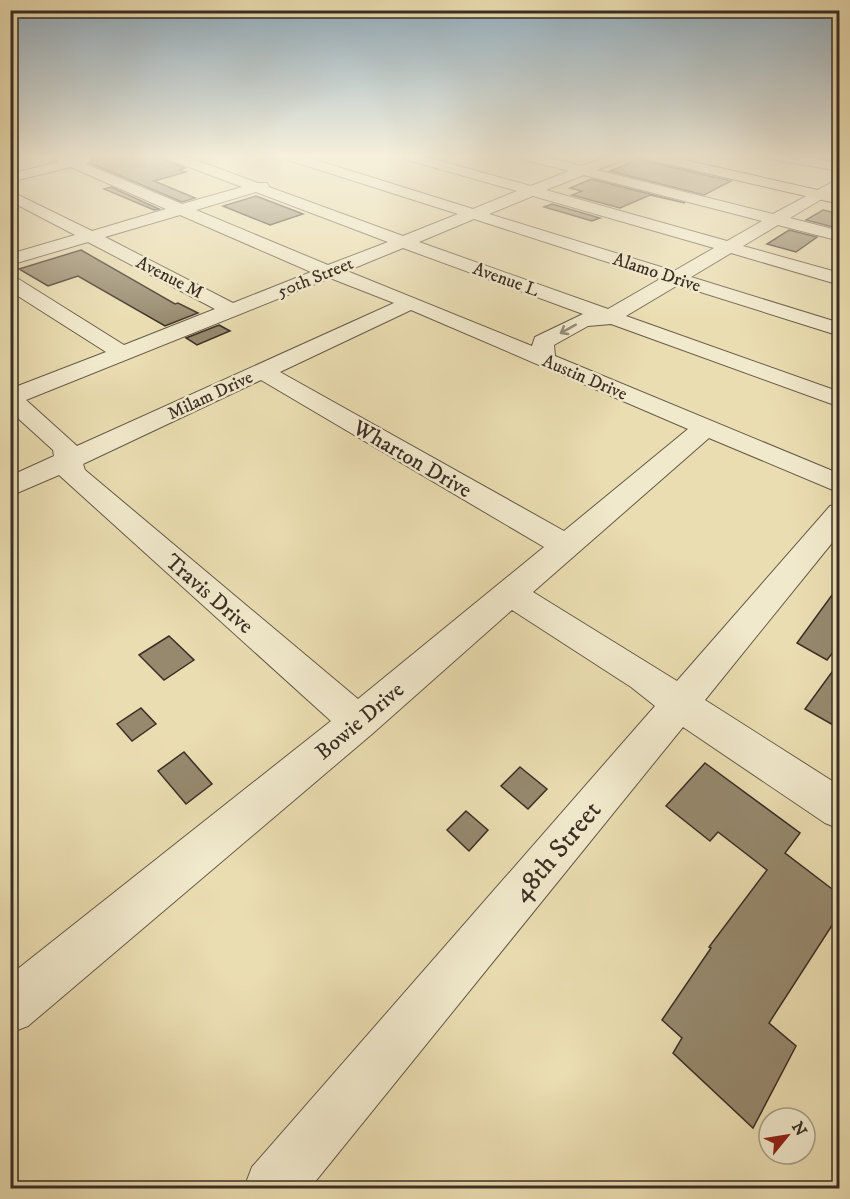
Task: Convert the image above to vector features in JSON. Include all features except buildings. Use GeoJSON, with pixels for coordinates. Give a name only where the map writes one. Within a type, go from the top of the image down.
{"type":"FeatureCollection","features":[{"type":"Feature","properties":{"kind":"street","name":"Avenue M"},"geometry":{"type":"LineString","coordinates":[[43,212],[232,310]]}},
{"type":"Feature","properties":{"kind":"street"},"geometry":{"type":"LineString","coordinates":[[10,260],[172,212]]}},
{"type":"Feature","properties":{"kind":"street","name":"Austin Drive"},"geometry":{"type":"LineString","coordinates":[[189,212],[317,268],[330,271],[541,356],[840,484]]}},
{"type":"Feature","properties":{"kind":"street","name":"Avenue L"},"geometry":{"type":"LineString","coordinates":[[324,212],[608,318],[840,400]]}},
{"type":"Feature","properties":{"kind":"street","name":"Alamo Drive"},"geometry":{"type":"LineString","coordinates":[[472,212],[840,330]]}},
{"type":"Feature","properties":{"kind":"street"},"geometry":{"type":"LineString","coordinates":[[605,212],[840,279]]}},
{"type":"Feature","properties":{"kind":"street"},"geometry":{"type":"LineString","coordinates":[[744,212],[840,236]]}},
{"type":"Feature","properties":{"kind":"street"},"geometry":{"type":"LineString","coordinates":[[541,356],[566,354],[610,326],[608,318],[789,212]]}},
{"type":"Feature","properties":{"kind":"street","name":"50th Street"},"geometry":{"type":"LineString","coordinates":[[10,398],[475,213]]}},
{"type":"Feature","properties":{"kind":"street"},"geometry":{"type":"LineString","coordinates":[[10,282],[122,353]]}},
{"type":"Feature","properties":{"kind":"street","name":"Milam Drive"},"geometry":{"type":"LineString","coordinates":[[10,487],[410,303]]}},
{"type":"Feature","properties":{"kind":"street","name":"Wharton Drive"},"geometry":{"type":"LineString","coordinates":[[262,371],[565,545]]}},
{"type":"Feature","properties":{"kind":"street","name":"Travis Drive"},"geometry":{"type":"LineString","coordinates":[[10,404],[19,406],[64,447],[72,473],[358,722]]}},
{"type":"Feature","properties":{"kind":"street","name":"Bowie Drive"},"geometry":{"type":"LineString","coordinates":[[12,1002],[358,722],[705,428]]}},
{"type":"Feature","properties":{"kind":"street","name":"48th Street"},"geometry":{"type":"LineString","coordinates":[[273,1188],[840,513]]}},
{"type":"Feature","properties":{"kind":"street"},"geometry":{"type":"LineString","coordinates":[[510,593],[645,677],[717,731],[840,809]]}}]}
